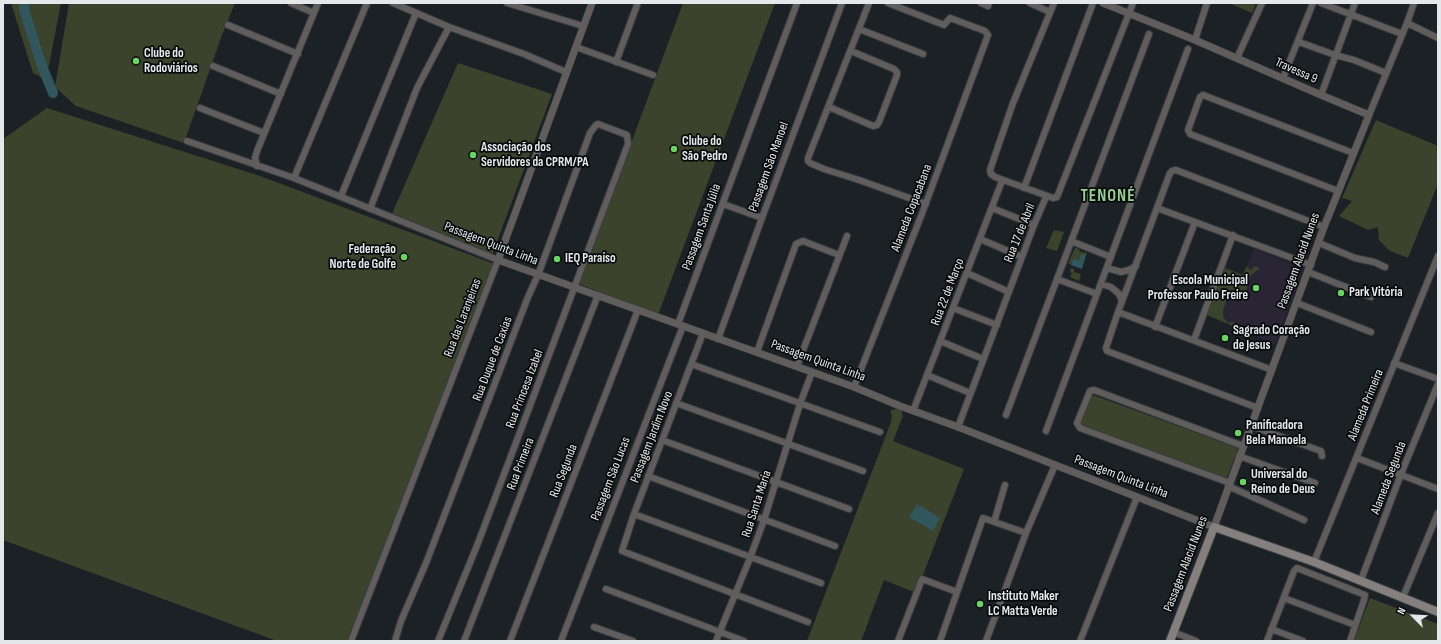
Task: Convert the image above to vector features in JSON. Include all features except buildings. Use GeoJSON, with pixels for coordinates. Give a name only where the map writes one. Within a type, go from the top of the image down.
{"type":"FeatureCollection","features":[{"type":"Feature","properties":{"kind":"main road","name":"Passagem Quinta Linha"},"geometry":{"type":"LineString","coordinates":[[1214,527],[1314,562],[1438,612]]}},
{"type":"Feature","properties":{"kind":"main road","name":"Passagem Alacid Nunes"},"geometry":{"type":"LineString","coordinates":[[1170,641],[1214,527]]}},
{"type":"Feature","properties":{"kind":"street"},"geometry":{"type":"LineString","coordinates":[[291,3],[314,13]]}},
{"type":"Feature","properties":{"kind":"street"},"geometry":{"type":"LineString","coordinates":[[257,166],[255,158],[264,133],[318,3]]}},
{"type":"Feature","properties":{"kind":"street"},"geometry":{"type":"LineString","coordinates":[[294,178],[367,3]]}},
{"type":"Feature","properties":{"kind":"street"},"geometry":{"type":"LineString","coordinates":[[393,3],[449,27],[524,54],[566,72]]}},
{"type":"Feature","properties":{"kind":"street"},"geometry":{"type":"LineString","coordinates":[[507,3],[583,26]]}},
{"type":"Feature","properties":{"kind":"street","name":"Rua das Laranjeiras"},"geometry":{"type":"LineString","coordinates":[[351,641],[498,260],[592,3]]}},
{"type":"Feature","properties":{"kind":"street","name":"Passagem Santa Júlia"},"geometry":{"type":"LineString","coordinates":[[681,325],[723,204],[797,3]]}},
{"type":"Feature","properties":{"kind":"street","name":"Passagem São Manoel"},"geometry":{"type":"LineString","coordinates":[[718,339],[842,3]]}},
{"type":"Feature","properties":{"kind":"street"},"geometry":{"type":"LineString","coordinates":[[869,3],[808,158],[810,163],[926,204]]}},
{"type":"Feature","properties":{"kind":"street","name":"Alameda Copacabana"},"geometry":{"type":"LineString","coordinates":[[854,387],[926,204],[988,36],[986,31],[950,18],[944,25],[888,3]]}},
{"type":"Feature","properties":{"kind":"street"},"geometry":{"type":"LineString","coordinates":[[981,3],[986,5],[989,3]]}},
{"type":"Feature","properties":{"kind":"street"},"geometry":{"type":"LineString","coordinates":[[1030,3],[1050,12]]}},
{"type":"Feature","properties":{"kind":"street"},"geometry":{"type":"LineString","coordinates":[[1046,197],[1002,181],[991,174],[990,170],[1013,103],[1054,3]]}},
{"type":"Feature","properties":{"kind":"street"},"geometry":{"type":"LineString","coordinates":[[1024,188],[1093,3]]}},
{"type":"Feature","properties":{"kind":"street","name":"Travessa 9"},"geometry":{"type":"LineString","coordinates":[[1103,3],[1195,40],[1321,95],[1369,114]]}},
{"type":"Feature","properties":{"kind":"street"},"geometry":{"type":"LineString","coordinates":[[1129,14],[1133,3]]}},
{"type":"Feature","properties":{"kind":"street"},"geometry":{"type":"LineString","coordinates":[[1195,40],[1207,3]]}},
{"type":"Feature","properties":{"kind":"street"},"geometry":{"type":"LineString","coordinates":[[1237,58],[1262,3]]}},
{"type":"Feature","properties":{"kind":"street"},"geometry":{"type":"LineString","coordinates":[[1283,78],[1313,3]]}},
{"type":"Feature","properties":{"kind":"street"},"geometry":{"type":"LineString","coordinates":[[1321,3],[1402,34]]}},
{"type":"Feature","properties":{"kind":"street"},"geometry":{"type":"LineString","coordinates":[[1321,95],[1355,3]]}},
{"type":"Feature","properties":{"kind":"street","name":"Passagem Alacid Nunes"},"geometry":{"type":"LineString","coordinates":[[1214,527],[1338,190],[1414,3]]}},
{"type":"Feature","properties":{"kind":"street"},"geometry":{"type":"LineString","coordinates":[[616,62],[637,5]]}},
{"type":"Feature","properties":{"kind":"street"},"geometry":{"type":"LineString","coordinates":[[341,196],[416,13]]}},
{"type":"Feature","properties":{"kind":"street","name":"Rua 17 de Abril"},"geometry":{"type":"LineString","coordinates":[[958,427],[1034,225],[1046,197],[1057,197],[1129,14]]}},
{"type":"Feature","properties":{"kind":"street"},"geometry":{"type":"LineString","coordinates":[[1407,23],[1438,38]]}},
{"type":"Feature","properties":{"kind":"street"},"geometry":{"type":"LineString","coordinates":[[228,25],[298,54]]}},
{"type":"Feature","properties":{"kind":"street"},"geometry":{"type":"LineString","coordinates":[[370,209],[417,88],[449,27]]}},
{"type":"Feature","properties":{"kind":"street"},"geometry":{"type":"LineString","coordinates":[[859,29],[923,54]]}},
{"type":"Feature","properties":{"kind":"street"},"geometry":{"type":"LineString","coordinates":[[1006,415],[1149,34]]}},
{"type":"Feature","properties":{"kind":"street"},"geometry":{"type":"LineString","coordinates":[[1298,42],[1354,60],[1386,73]]}},
{"type":"Feature","properties":{"kind":"street"},"geometry":{"type":"LineString","coordinates":[[576,47],[653,75]]}},
{"type":"Feature","properties":{"kind":"street"},"geometry":{"type":"LineString","coordinates":[[1046,431],[1188,49]]}},
{"type":"Feature","properties":{"kind":"street"},"geometry":{"type":"LineString","coordinates":[[829,107],[873,126],[877,125],[879,122],[897,72],[894,69],[851,51]]}},
{"type":"Feature","properties":{"kind":"street"},"geometry":{"type":"LineString","coordinates":[[213,66],[281,94]]}},
{"type":"Feature","properties":{"kind":"street"},"geometry":{"type":"LineString","coordinates":[[1338,190],[1190,134],[1188,130],[1200,97],[1203,95],[1353,153]]}},
{"type":"Feature","properties":{"kind":"street"},"geometry":{"type":"LineString","coordinates":[[200,108],[264,133]]}},
{"type":"Feature","properties":{"kind":"street","name":"Rua Duque de Caxias"},"geometry":{"type":"LineString","coordinates":[[395,641],[401,621],[429,556],[528,297],[538,275],[593,128],[598,124],[624,133],[627,135],[628,144]]}},
{"type":"Feature","properties":{"kind":"street","name":"Passagem Quinta Linha"},"geometry":{"type":"LineString","coordinates":[[187,141],[294,178],[538,275],[576,287],[854,387],[1214,527]]}},
{"type":"Feature","properties":{"kind":"street","name":"Rua Princesa Izabel"},"geometry":{"type":"LineString","coordinates":[[438,641],[481,536],[576,287],[628,144]]}},
{"type":"Feature","properties":{"kind":"street"},"geometry":{"type":"LineString","coordinates":[[1258,408],[1106,351],[1122,301],[1172,171],[1176,170],[1324,227]]}},
{"type":"Feature","properties":{"kind":"street","name":"Rua 22 de Março"},"geometry":{"type":"LineString","coordinates":[[913,410],[1002,181]]}},
{"type":"Feature","properties":{"kind":"street"},"geometry":{"type":"LineString","coordinates":[[723,204],[762,218]]}},
{"type":"Feature","properties":{"kind":"street"},"geometry":{"type":"LineString","coordinates":[[992,208],[1034,225]]}},
{"type":"Feature","properties":{"kind":"street"},"geometry":{"type":"LineString","coordinates":[[1157,208],[1233,235],[1310,268],[1371,297]]}},
{"type":"Feature","properties":{"kind":"street"},"geometry":{"type":"LineString","coordinates":[[1155,327],[1195,222]]}},
{"type":"Feature","properties":{"kind":"street"},"geometry":{"type":"LineString","coordinates":[[1194,340],[1233,235]]}},
{"type":"Feature","properties":{"kind":"street"},"geometry":{"type":"LineString","coordinates":[[797,366],[847,236]]}},
{"type":"Feature","properties":{"kind":"street"},"geometry":{"type":"LineString","coordinates":[[980,239],[1022,257]]}},
{"type":"Feature","properties":{"kind":"street"},"geometry":{"type":"LineString","coordinates":[[757,352],[796,244],[803,241],[839,255]]}},
{"type":"Feature","properties":{"kind":"street"},"geometry":{"type":"LineString","coordinates":[[1071,242],[1111,257]]}},
{"type":"Feature","properties":{"kind":"street"},"geometry":{"type":"LineString","coordinates":[[1319,243],[1356,258],[1374,262],[1385,267]]}},
{"type":"Feature","properties":{"kind":"street","name":"Alameda Primeira"},"geometry":{"type":"LineString","coordinates":[[1314,562],[1394,363],[1436,268],[1438,256]]}},
{"type":"Feature","properties":{"kind":"street"},"geometry":{"type":"LineString","coordinates":[[1107,268],[1121,272],[1136,266]]}},
{"type":"Feature","properties":{"kind":"street"},"geometry":{"type":"LineString","coordinates":[[967,273],[1009,292]]}},
{"type":"Feature","properties":{"kind":"street"},"geometry":{"type":"LineString","coordinates":[[1057,279],[1097,294]]}},
{"type":"Feature","properties":{"kind":"street"},"geometry":{"type":"LineString","coordinates":[[1101,284],[1111,287],[1120,294],[1122,301]]}},
{"type":"Feature","properties":{"kind":"street","name":"Rua Primeira"},"geometry":{"type":"LineString","coordinates":[[464,641],[598,295]]}},
{"type":"Feature","properties":{"kind":"street"},"geometry":{"type":"LineString","coordinates":[[1297,303],[1371,332]]}},
{"type":"Feature","properties":{"kind":"street"},"geometry":{"type":"LineString","coordinates":[[953,308],[996,325]]}},
{"type":"Feature","properties":{"kind":"street","name":"Rua Segunda"},"geometry":{"type":"LineString","coordinates":[[510,641],[638,310]]}},
{"type":"Feature","properties":{"kind":"street"},"geometry":{"type":"LineString","coordinates":[[1118,312],[1272,370]]}},
{"type":"Feature","properties":{"kind":"street","name":"Passagem São Lucas"},"geometry":{"type":"LineString","coordinates":[[561,641],[681,325]]}},
{"type":"Feature","properties":{"kind":"street","name":"Passagem Jardim Novo"},"geometry":{"type":"LineString","coordinates":[[703,333],[621,548],[623,552],[735,595]]}},
{"type":"Feature","properties":{"kind":"street"},"geometry":{"type":"LineString","coordinates":[[940,341],[983,358]]}},
{"type":"Feature","properties":{"kind":"street"},"geometry":{"type":"LineString","coordinates":[[1394,363],[1438,379]]}},
{"type":"Feature","properties":{"kind":"street"},"geometry":{"type":"LineString","coordinates":[[691,364],[880,432]]}},
{"type":"Feature","properties":{"kind":"street","name":"Rua Santa Maria"},"geometry":{"type":"LineString","coordinates":[[716,641],[764,520],[787,444],[812,372]]}},
{"type":"Feature","properties":{"kind":"street"},"geometry":{"type":"LineString","coordinates":[[927,375],[970,393]]}},
{"type":"Feature","properties":{"kind":"street","name":"Alameda Segunda"},"geometry":{"type":"LineString","coordinates":[[1361,580],[1401,474],[1438,384]]}},
{"type":"Feature","properties":{"kind":"street"},"geometry":{"type":"LineString","coordinates":[[1243,446],[1094,390],[1090,391],[1077,423],[1080,428],[1229,485],[1304,520]]}},
{"type":"Feature","properties":{"kind":"street"},"geometry":{"type":"LineString","coordinates":[[676,403],[863,471]]}},
{"type":"Feature","properties":{"kind":"street"},"geometry":{"type":"LineString","coordinates":[[1251,426],[1321,451],[1322,456]]}},
{"type":"Feature","properties":{"kind":"street"},"geometry":{"type":"LineString","coordinates":[[662,440],[849,509]]}},
{"type":"Feature","properties":{"kind":"street"},"geometry":{"type":"LineString","coordinates":[[1239,456],[1315,483]]}},
{"type":"Feature","properties":{"kind":"street"},"geometry":{"type":"LineString","coordinates":[[1357,458],[1438,489]]}},
{"type":"Feature","properties":{"kind":"street"},"geometry":{"type":"LineString","coordinates":[[986,641],[1026,533],[1055,465]]}},
{"type":"Feature","properties":{"kind":"street"},"geometry":{"type":"LineString","coordinates":[[648,476],[835,546]]}},
{"type":"Feature","properties":{"kind":"street"},"geometry":{"type":"LineString","coordinates":[[994,522],[1005,486]]}},
{"type":"Feature","properties":{"kind":"street"},"geometry":{"type":"LineString","coordinates":[[1080,641],[1137,497]]}},
{"type":"Feature","properties":{"kind":"street"},"geometry":{"type":"LineString","coordinates":[[1403,597],[1438,513]]}},
{"type":"Feature","properties":{"kind":"street"},"geometry":{"type":"LineString","coordinates":[[634,514],[820,583]]}},
{"type":"Feature","properties":{"kind":"street"},"geometry":{"type":"LineString","coordinates":[[940,641],[983,518],[1026,533]]}},
{"type":"Feature","properties":{"kind":"street"},"geometry":{"type":"LineString","coordinates":[[1267,641],[1294,571],[1298,568],[1365,595],[1350,641]]}},
{"type":"Feature","properties":{"kind":"street"},"geometry":{"type":"LineString","coordinates":[[898,641],[922,579],[957,592]]}},
{"type":"Feature","properties":{"kind":"street"},"geometry":{"type":"LineString","coordinates":[[606,589],[744,641]]}},
{"type":"Feature","properties":{"kind":"street"},"geometry":{"type":"LineString","coordinates":[[735,595],[808,622]]}},
{"type":"Feature","properties":{"kind":"street"},"geometry":{"type":"LineString","coordinates":[[1284,598],[1356,625]]}},
{"type":"Feature","properties":{"kind":"street"},"geometry":{"type":"LineString","coordinates":[[594,627],[633,641]]}},
{"type":"Feature","properties":{"kind":"street"},"geometry":{"type":"LineString","coordinates":[[1271,629],[1303,641]]}},
{"type":"Feature","properties":{"kind":"street"},"geometry":{"type":"LineString","coordinates":[[1173,632],[1196,641]]}},
{"type":"Feature","properties":{"kind":"shaded area","name":"Escola Municipal Professor Paulo Freire"},"geometry":{"type":"Polygon","coordinates":[[[1254,249],[1303,268],[1275,345],[1207,315],[1225,268],[1243,275],[1254,249]]]}},
{"type":"Feature","properties":{"kind":"green space"},"geometry":{"type":"Polygon","coordinates":[[[11,3],[61,3],[45,79],[33,73],[11,3]]]}},
{"type":"Feature","properties":{"kind":"green space","name":"Clube do Rodoviários"},"geometry":{"type":"Polygon","coordinates":[[[69,3],[235,3],[222,35],[184,143],[76,106],[55,87],[69,3]]]}},
{"type":"Feature","properties":{"kind":"green space","name":"Clube do São Pedro"},"geometry":{"type":"Polygon","coordinates":[[[683,3],[775,3],[658,315],[579,284],[683,3]]]}},
{"type":"Feature","properties":{"kind":"green space"},"geometry":{"type":"Polygon","coordinates":[[[1229,3],[1256,3],[1252,13],[1229,3]]]}},
{"type":"Feature","properties":{"kind":"green space","name":"Associação dos Servidores da CPRM/PA"},"geometry":{"type":"Polygon","coordinates":[[[458,63],[552,94],[492,255],[391,216],[458,63]]]}},
{"type":"Feature","properties":{"kind":"green space"},"geometry":{"type":"Polygon","coordinates":[[[47,108],[260,176],[497,265],[347,641],[277,641],[3,540],[3,139],[47,108]]]}},
{"type":"Feature","properties":{"kind":"green space"},"geometry":{"type":"Polygon","coordinates":[[[1376,120],[1438,146],[1438,184],[1408,258],[1390,251],[1379,240],[1378,227],[1368,230],[1339,216],[1352,201],[1342,198],[1376,120]]]}},
{"type":"Feature","properties":{"kind":"green space"},"geometry":{"type":"Polygon","coordinates":[[[1054,230],[1064,232],[1057,251],[1046,248],[1054,230]]]}},
{"type":"Feature","properties":{"kind":"green space"},"geometry":{"type":"Polygon","coordinates":[[[1075,248],[1081,252],[1087,253],[1086,256],[1082,254],[1079,260],[1073,259],[1071,265],[1068,263],[1075,248]]]}},
{"type":"Feature","properties":{"kind":"green space"},"geometry":{"type":"Polygon","coordinates":[[[1254,266],[1260,268],[1250,276],[1246,291],[1241,297],[1236,295],[1227,298],[1223,311],[1223,317],[1228,323],[1234,322],[1235,327],[1207,315],[1225,268],[1243,275],[1246,267],[1252,270],[1254,266]]]}},
{"type":"Feature","properties":{"kind":"green space"},"geometry":{"type":"Polygon","coordinates":[[[1071,268],[1074,269],[1074,272],[1081,274],[1079,281],[1070,277],[1072,273],[1070,272],[1071,268]]]}},
{"type":"Feature","properties":{"kind":"green space"},"geometry":{"type":"Polygon","coordinates":[[[1090,394],[1238,448],[1226,481],[1079,424],[1090,394]]]}},
{"type":"Feature","properties":{"kind":"green space"},"geometry":{"type":"Polygon","coordinates":[[[900,407],[903,416],[893,441],[964,469],[916,593],[884,580],[861,641],[807,641],[891,422],[892,416],[890,411],[900,407]]]}},
{"type":"Feature","properties":{"kind":"green space"},"geometry":{"type":"Polygon","coordinates":[[[1370,598],[1438,624],[1438,641],[1354,641],[1370,598]]]}},
{"type":"Feature","properties":{"kind":"water"},"geometry":{"type":"Polygon","coordinates":[[[1081,254],[1086,255],[1082,269],[1071,265],[1073,259],[1079,260],[1081,254]]]}},
{"type":"Feature","properties":{"kind":"water"},"geometry":{"type":"Polygon","coordinates":[[[917,504],[940,518],[933,531],[909,517],[917,504]]]}},
{"type":"Feature","properties":{"kind":"waterway"},"geometry":{"type":"LineString","coordinates":[[24,3],[24,10],[42,66],[53,93]]}},
{"type":"Feature","properties":{"kind":"place","name":"Clube do Rodoviários"},"geometry":{"type":"Point","coordinates":[136,61]}},
{"type":"Feature","properties":{"kind":"place","name":"Clube do São Pedro"},"geometry":{"type":"Point","coordinates":[674,149]}},
{"type":"Feature","properties":{"kind":"place","name":"Associação dos Servidores da CPRM/PA"},"geometry":{"type":"Point","coordinates":[473,155]}},
{"type":"Feature","properties":{"kind":"place","name":"Federação Norte de Golfe"},"geometry":{"type":"Point","coordinates":[404,257]}},
{"type":"Feature","properties":{"kind":"place","name":"IEQ Paraíso"},"geometry":{"type":"Point","coordinates":[557,259]}},
{"type":"Feature","properties":{"kind":"place","name":"Escola Municipal Professor Paulo Freire"},"geometry":{"type":"Point","coordinates":[1256,288]}},
{"type":"Feature","properties":{"kind":"place","name":"Park Vitória"},"geometry":{"type":"Point","coordinates":[1341,293]}},
{"type":"Feature","properties":{"kind":"place","name":"Sagrado Coração de Jesus"},"geometry":{"type":"Point","coordinates":[1225,338]}},
{"type":"Feature","properties":{"kind":"place","name":"Panificadora Bela Manoela"},"geometry":{"type":"Point","coordinates":[1238,433]}},
{"type":"Feature","properties":{"kind":"place","name":"Universal do Reino de Deus"},"geometry":{"type":"Point","coordinates":[1243,482]}},
{"type":"Feature","properties":{"kind":"place","name":"Instituto Maker LC Matta Verde"},"geometry":{"type":"Point","coordinates":[980,604]}},
{"type":"Feature","properties":{"kind":"district","name":"TENONÉ"},"geometry":{"type":"Point","coordinates":[1108,197]}}]}
